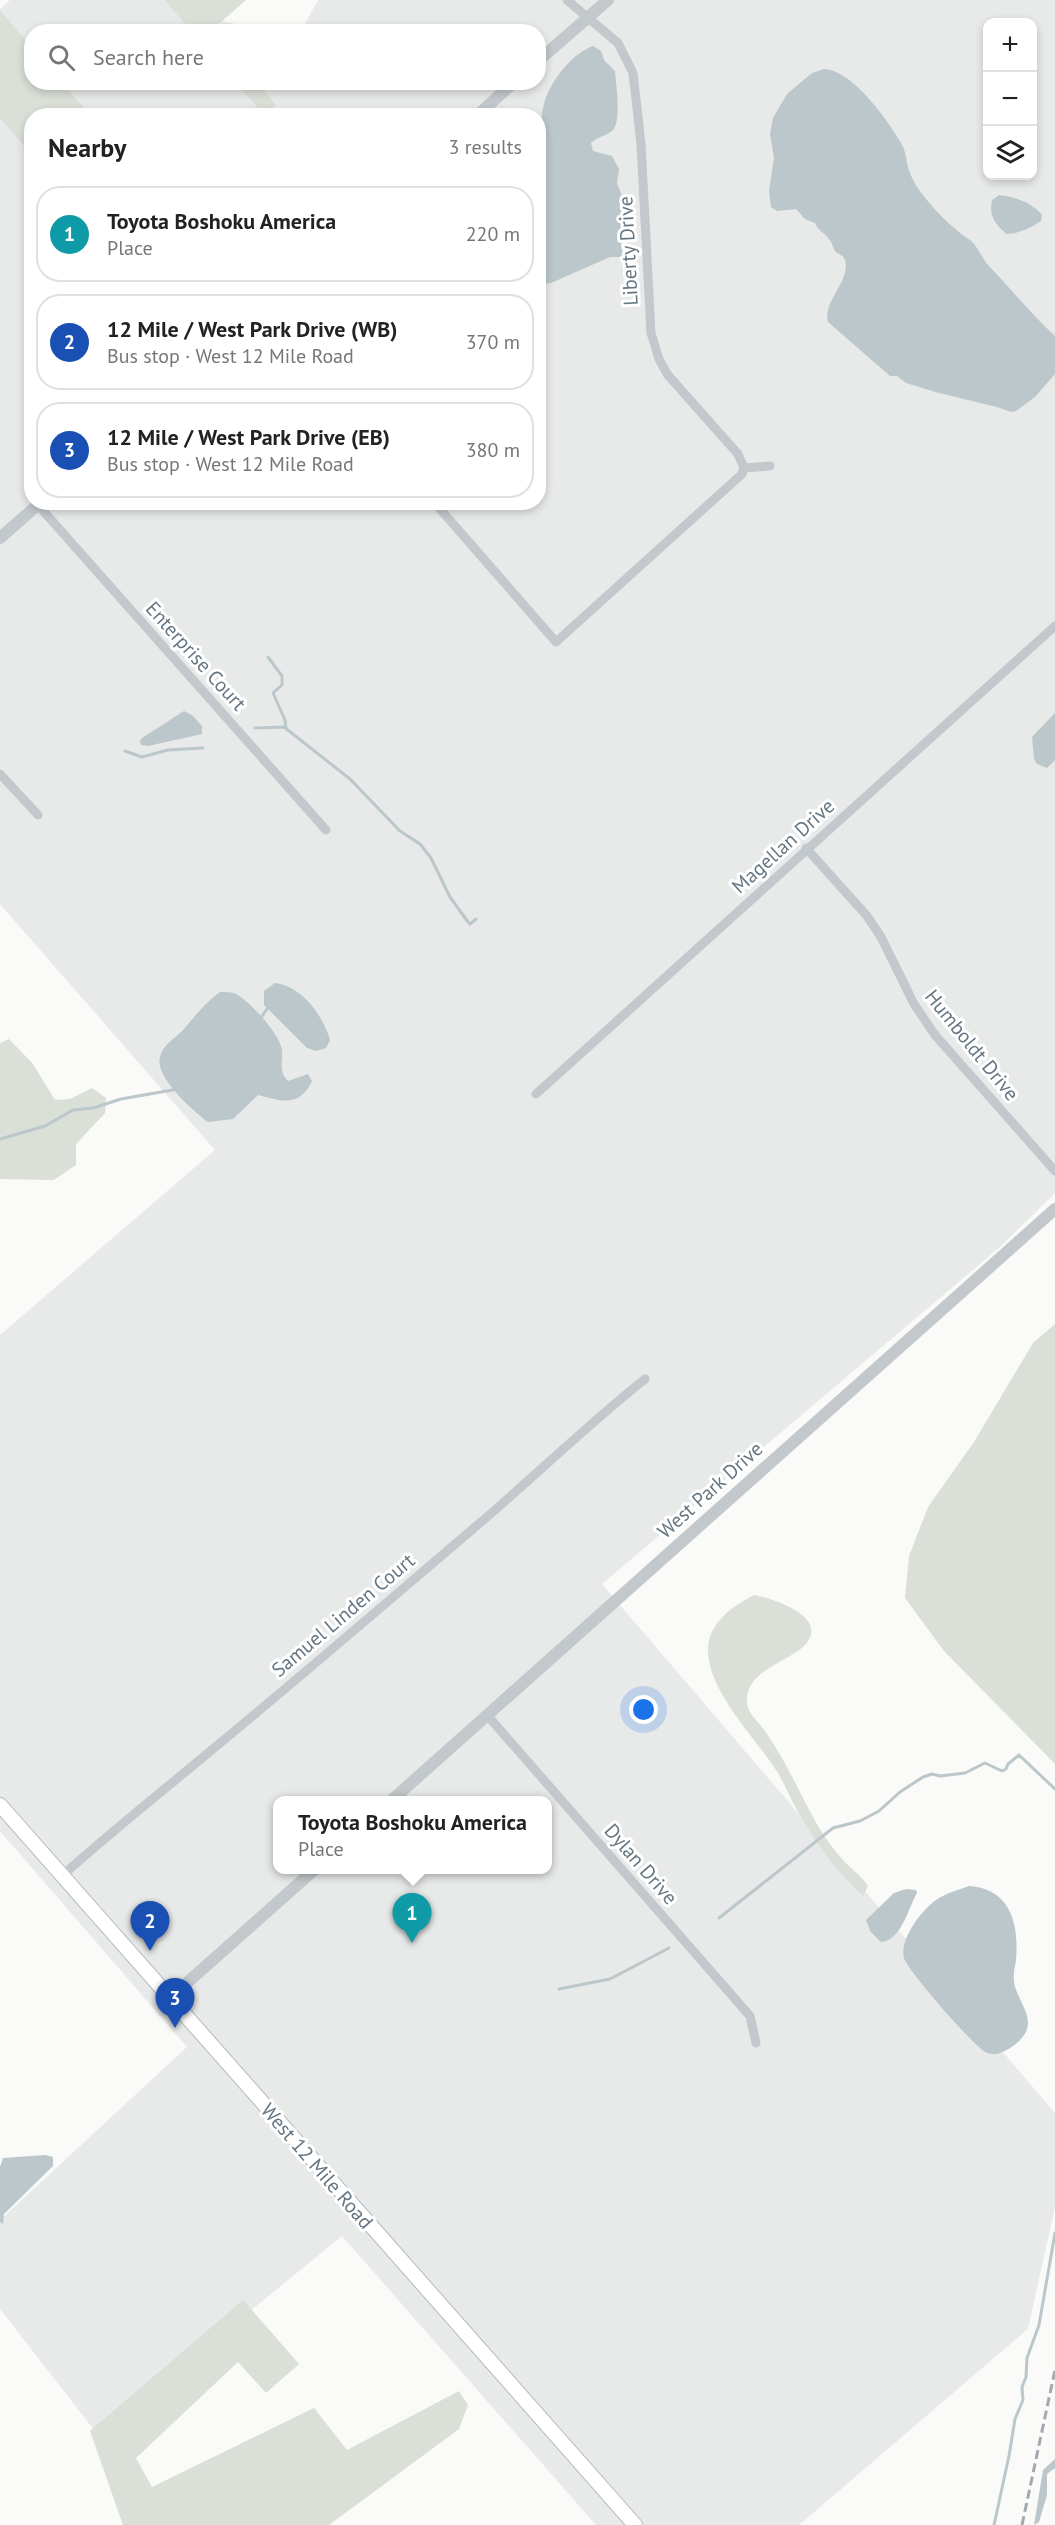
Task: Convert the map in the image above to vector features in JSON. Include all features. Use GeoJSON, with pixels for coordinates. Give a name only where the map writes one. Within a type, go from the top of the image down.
{"type":"FeatureCollection","features":[{"type":"Feature","properties":{"kind":"main road","name":"West 12 Mile Road"},"geometry":{"type":"LineString","coordinates":[[0,1805],[635,2525]]}},
{"type":"Feature","properties":{"kind":"street","name":"Liberty Drive"},"geometry":{"type":"LineString","coordinates":[[567,0],[618,43],[633,73],[641,144],[651,333],[658,359],[676,385],[738,454],[744,468]]}},
{"type":"Feature","properties":{"kind":"street"},"geometry":{"type":"LineString","coordinates":[[546,54],[608,0]]}},
{"type":"Feature","properties":{"kind":"street"},"geometry":{"type":"LineString","coordinates":[[486,108],[505,90]]}},
{"type":"Feature","properties":{"kind":"street"},"geometry":{"type":"LineString","coordinates":[[441,510],[556,642],[739,480],[744,468],[770,466]]}},
{"type":"Feature","properties":{"kind":"street"},"geometry":{"type":"LineString","coordinates":[[0,538],[33,510]]}},
{"type":"Feature","properties":{"kind":"street","name":"Enterprise Court"},"geometry":{"type":"LineString","coordinates":[[45,510],[326,830]]}},
{"type":"Feature","properties":{"kind":"street","name":"Magellan Drive"},"geometry":{"type":"LineString","coordinates":[[536,1094],[806,848],[1055,626]]}},
{"type":"Feature","properties":{"kind":"street"},"geometry":{"type":"LineString","coordinates":[[0,774],[38,815]]}},
{"type":"Feature","properties":{"kind":"street","name":"Humboldt Drive"},"geometry":{"type":"LineString","coordinates":[[806,848],[867,916],[881,937],[903,985],[930,1028],[1055,1171]]}},
{"type":"Feature","properties":{"kind":"street","name":"West Park Drive"},"geometry":{"type":"LineString","coordinates":[[396,1796],[1055,1209]]}},
{"type":"Feature","properties":{"kind":"street","name":"Samuel Linden Court"},"geometry":{"type":"LineString","coordinates":[[63,1875],[129,1817],[209,1753],[475,1528],[599,1416],[645,1379]]}},
{"type":"Feature","properties":{"kind":"street","name":"Dylan Drive"},"geometry":{"type":"LineString","coordinates":[[487,1715],[750,2016],[756,2043]]}},
{"type":"Feature","properties":{"kind":"street"},"geometry":{"type":"LineString","coordinates":[[171,1997],[308,1874]]}},
{"type":"Feature","properties":{"kind":"shaded area"},"geometry":{"type":"Polygon","coordinates":[[[10,0],[168,0],[179,13],[236,24],[24,24],[24,90],[546,90],[546,24],[305,24],[318,0],[1055,0],[1055,1193],[1000,1247],[602,1584],[1055,2113],[1055,2207],[1028,2329],[799,2525],[596,2525],[342,2236],[98,2435],[0,2309],[0,2220],[187,2047],[0,1831],[0,1335],[215,1150],[0,904],[0,9],[10,0]]]}},
{"type":"Feature","properties":{"kind":"shaded area"},"geometry":{"type":"Polygon","coordinates":[[[165,0],[246,0],[219,24],[185,24],[165,0]]]}},
{"type":"Feature","properties":{"kind":"shaded area"},"geometry":{"type":"Polygon","coordinates":[[[0,10],[24,39],[24,90],[68,90],[85,108],[24,108],[24,146],[0,118],[0,10]]]}},
{"type":"Feature","properties":{"kind":"shaded area"},"geometry":{"type":"Polygon","coordinates":[[[593,46],[601,51],[604,60],[615,71],[618,103],[615,126],[612,131],[591,143],[593,151],[612,156],[619,169],[617,183],[622,196],[621,248],[624,254],[619,257],[610,257],[546,283],[546,108],[543,107],[556,78],[577,55],[593,46]]]}},
{"type":"Feature","properties":{"kind":"shaded area"},"geometry":{"type":"Polygon","coordinates":[[[824,69],[846,78],[868,98],[901,143],[908,169],[923,195],[936,211],[973,243],[989,266],[1055,336],[1055,374],[1035,397],[1016,411],[1011,412],[939,393],[906,383],[897,376],[890,376],[828,322],[829,307],[844,276],[845,260],[835,251],[830,240],[815,223],[805,219],[796,209],[777,211],[771,207],[769,191],[774,158],[770,134],[773,118],[787,94],[812,73],[824,69]]]}},
{"type":"Feature","properties":{"kind":"shaded area"},"geometry":{"type":"Polygon","coordinates":[[[242,90],[263,90],[276,105],[272,108],[258,108],[242,90]]]}},
{"type":"Feature","properties":{"kind":"shaded area"},"geometry":{"type":"Polygon","coordinates":[[[999,195],[1028,203],[1042,215],[1041,221],[1016,233],[1006,234],[992,215],[992,200],[999,195]]]}},
{"type":"Feature","properties":{"kind":"shaded area"},"geometry":{"type":"Polygon","coordinates":[[[184,711],[192,715],[202,726],[202,734],[148,746],[141,745],[142,738],[184,711]]]}},
{"type":"Feature","properties":{"kind":"shaded area"},"geometry":{"type":"Polygon","coordinates":[[[1055,713],[1055,760],[1047,768],[1037,764],[1034,759],[1032,737],[1055,713]]]}},
{"type":"Feature","properties":{"kind":"shaded area"},"geometry":{"type":"Polygon","coordinates":[[[275,983],[294,990],[317,1012],[330,1040],[326,1048],[316,1051],[307,1048],[264,1005],[264,991],[275,983]]]}},
{"type":"Feature","properties":{"kind":"shaded area"},"geometry":{"type":"Polygon","coordinates":[[[220,992],[234,993],[240,997],[270,1027],[280,1043],[282,1070],[288,1081],[308,1074],[312,1081],[307,1090],[296,1099],[282,1100],[258,1095],[233,1119],[208,1122],[169,1084],[160,1065],[162,1052],[220,992]]]}},
{"type":"Feature","properties":{"kind":"shaded area"},"geometry":{"type":"Polygon","coordinates":[[[9,1039],[33,1064],[55,1100],[70,1099],[92,1088],[106,1098],[105,1113],[76,1144],[76,1165],[54,1180],[0,1179],[0,1043],[9,1039]]]}},
{"type":"Feature","properties":{"kind":"shaded area"},"geometry":{"type":"Polygon","coordinates":[[[1055,1324],[1055,1764],[944,1651],[905,1598],[909,1556],[928,1507],[974,1442],[1033,1343],[1055,1324]]]}},
{"type":"Feature","properties":{"kind":"shaded area"},"geometry":{"type":"Polygon","coordinates":[[[754,1595],[773,1600],[796,1611],[811,1626],[811,1635],[797,1652],[759,1675],[752,1683],[748,1692],[748,1708],[781,1756],[824,1835],[868,1886],[863,1896],[835,1866],[811,1833],[769,1759],[725,1700],[711,1668],[709,1642],[716,1625],[729,1611],[754,1595]]]}},
{"type":"Feature","properties":{"kind":"shaded area"},"geometry":{"type":"Polygon","coordinates":[[[969,1886],[983,1889],[1003,1901],[1014,1922],[1016,1934],[1014,1982],[1026,2011],[1027,2029],[1019,2041],[996,2054],[987,2053],[969,2038],[928,1992],[904,1958],[903,1950],[908,1934],[924,1911],[940,1898],[969,1886]]]}},
{"type":"Feature","properties":{"kind":"shaded area"},"geometry":{"type":"Polygon","coordinates":[[[906,1889],[916,1890],[917,1893],[907,1915],[894,1936],[881,1942],[870,1931],[866,1920],[894,1893],[906,1889]]]}},
{"type":"Feature","properties":{"kind":"shaded area"},"geometry":{"type":"Polygon","coordinates":[[[45,2155],[53,2157],[53,2166],[4,2214],[3,2224],[0,2222],[0,2167],[3,2158],[45,2155]]]}},
{"type":"Feature","properties":{"kind":"shaded area"},"geometry":{"type":"Polygon","coordinates":[[[243,2300],[299,2364],[266,2393],[238,2362],[136,2458],[152,2487],[314,2408],[347,2450],[459,2391],[468,2405],[459,2429],[329,2525],[123,2525],[90,2431],[243,2300]]]}},
{"type":"Feature","properties":{"kind":"shaded area"},"geometry":{"type":"Polygon","coordinates":[[[1055,2459],[1055,2468],[1047,2474],[1047,2495],[1039,2522],[1034,2525],[1043,2470],[1055,2459]]]}},
{"type":"Feature","properties":{"kind":"waterway"},"geometry":{"type":"LineString","coordinates":[[268,657],[282,676],[282,685],[273,693],[285,720],[286,728]]}},
{"type":"Feature","properties":{"kind":"waterway"},"geometry":{"type":"LineString","coordinates":[[255,728],[284,727],[350,779],[400,831],[420,844],[431,858],[450,897],[468,922],[470,924],[476,919]]}},
{"type":"Feature","properties":{"kind":"waterway"},"geometry":{"type":"LineString","coordinates":[[125,751],[142,757],[168,750],[203,748]]}},
{"type":"Feature","properties":{"kind":"waterway"},"geometry":{"type":"LineString","coordinates":[[260,1019],[269,1006]]}},
{"type":"Feature","properties":{"kind":"waterway"},"geometry":{"type":"LineString","coordinates":[[0,1139],[45,1126],[73,1110],[93,1108],[121,1099],[178,1089]]}},
{"type":"Feature","properties":{"kind":"waterway"},"geometry":{"type":"LineString","coordinates":[[719,1918],[833,1828],[860,1821],[879,1811],[900,1792],[923,1777],[932,1774],[940,1776],[965,1773],[985,1763],[1002,1771],[1019,1755],[1055,1789]]}},
{"type":"Feature","properties":{"kind":"waterway"},"geometry":{"type":"LineString","coordinates":[[559,1989],[610,1979],[669,1948]]}},
{"type":"Feature","properties":{"kind":"waterway"},"geometry":{"type":"LineString","coordinates":[[994,2525],[1015,2419],[1023,2400],[1022,2387],[1026,2377],[1027,2358],[1039,2325],[1055,2233]]}},
{"type":"Feature","properties":{"kind":"railway"},"geometry":{"type":"LineString","coordinates":[[1022,2525],[1055,2370]]}},
{"type":"Feature","properties":{"kind":"place","name":"Toyota Boshoku America"},"geometry":{"type":"Point","coordinates":[412,1943]}},
{"type":"Feature","properties":{"kind":"place","name":"12 Mile / West Park Drive (WB)"},"geometry":{"type":"Point","coordinates":[150,1951]}},
{"type":"Feature","properties":{"kind":"place","name":"12 Mile / West Park Drive (EB)"},"geometry":{"type":"Point","coordinates":[175,2028]}}]}
